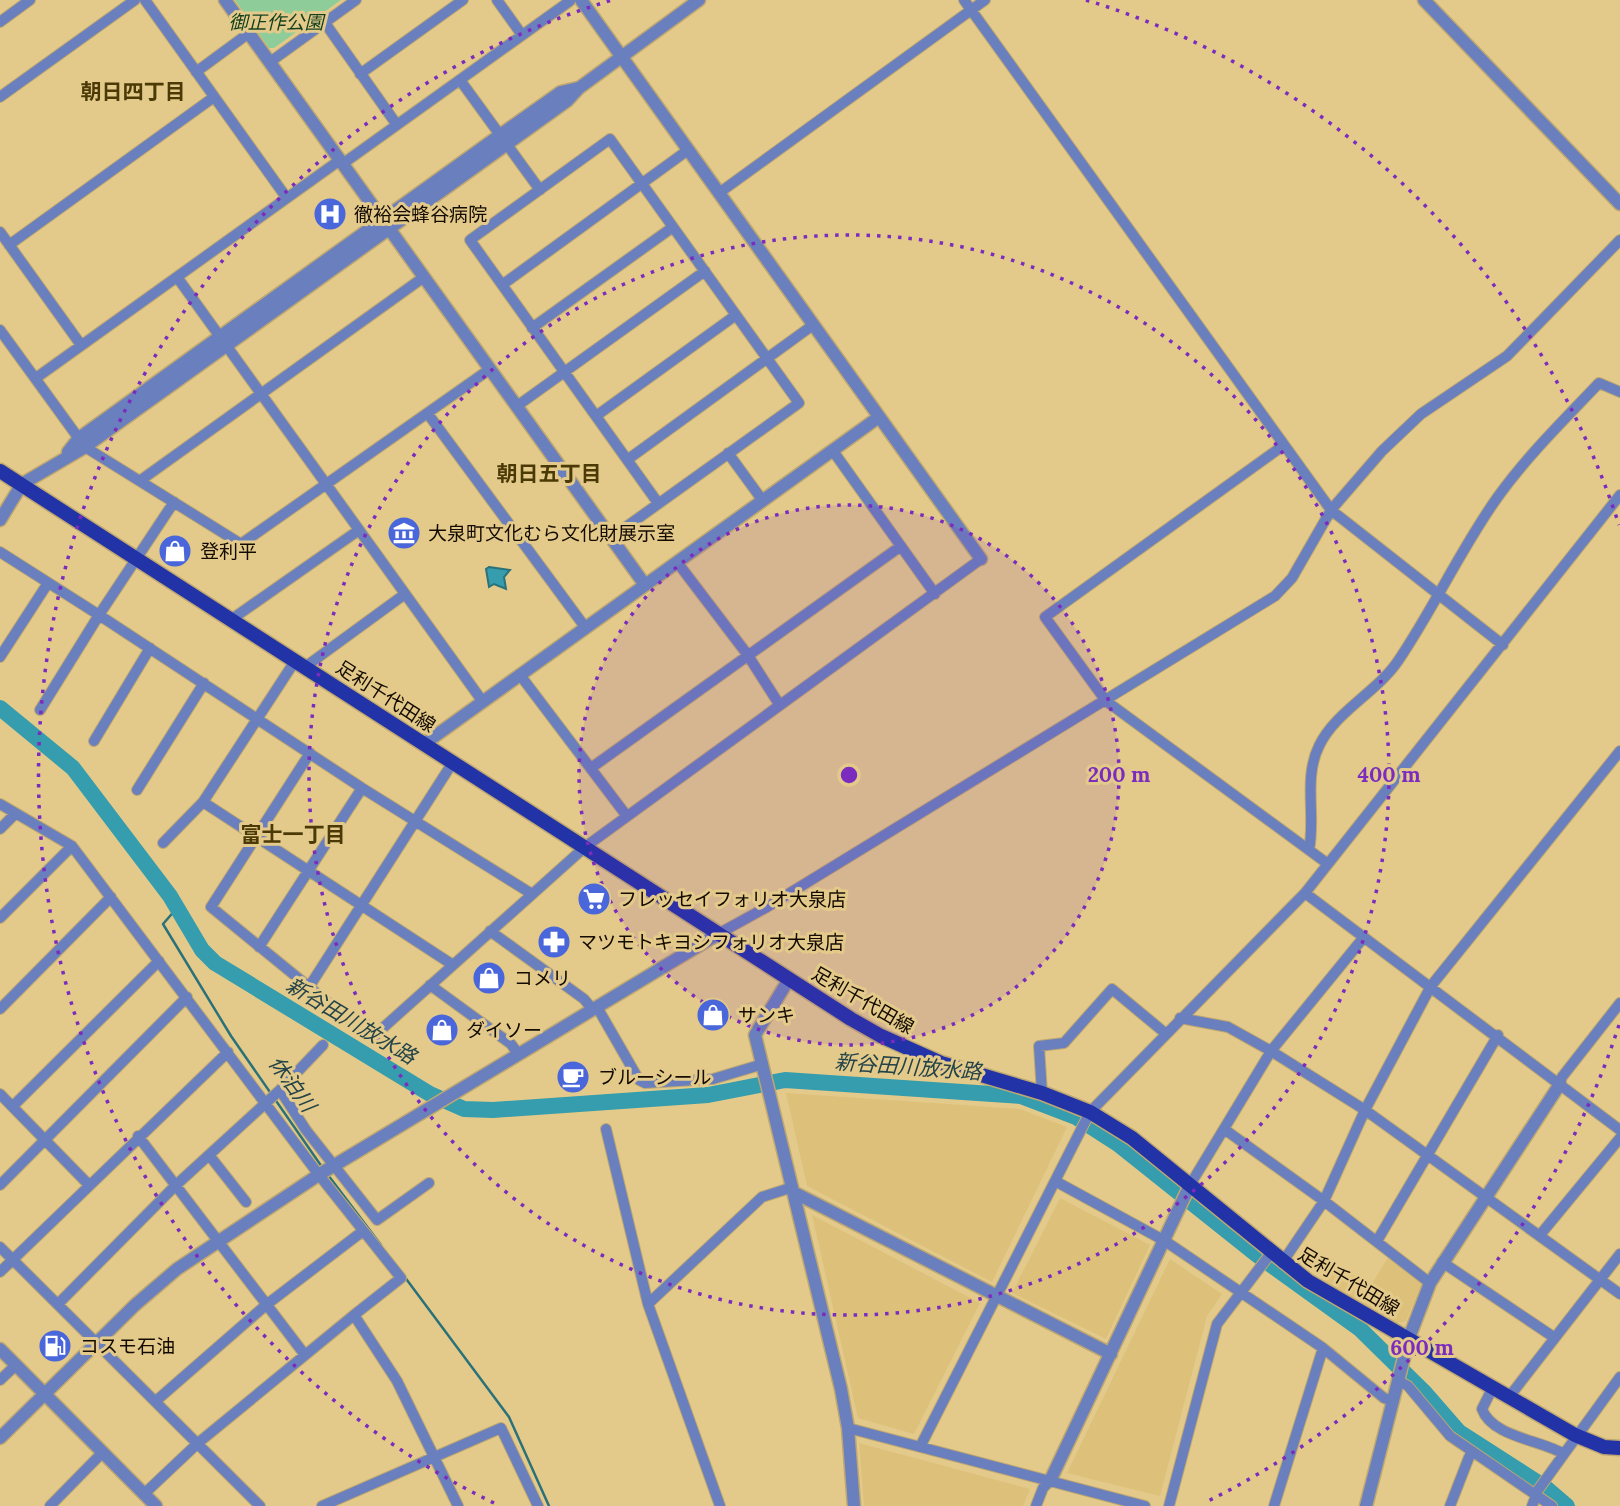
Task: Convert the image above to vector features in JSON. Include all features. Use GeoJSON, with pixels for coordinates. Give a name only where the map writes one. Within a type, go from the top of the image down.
{"type":"FeatureCollection","features":[{"type":"Feature","properties":{"kind":"main road","name":"足利千代田線"},"geometry":{"type":"LineString","coordinates":[[0,471],[718,934],[881,1036],[941,1063],[1041,1093],[1090,1112],[1132,1138],[1273,1258],[1308,1282],[1575,1435],[1604,1447],[1620,1448]]}},
{"type":"Feature","properties":{"kind":"street"},"geometry":{"type":"LineString","coordinates":[[0,22],[30,0]]}},
{"type":"Feature","properties":{"kind":"street"},"geometry":{"type":"LineString","coordinates":[[0,97],[135,0]]}},
{"type":"Feature","properties":{"kind":"street"},"geometry":{"type":"LineString","coordinates":[[145,0],[286,197]]}},
{"type":"Feature","properties":{"kind":"street"},"geometry":{"type":"LineString","coordinates":[[225,0],[344,160],[386,224],[645,585]]}},
{"type":"Feature","properties":{"kind":"street"},"geometry":{"type":"LineString","coordinates":[[270,62],[356,0]]}},
{"type":"Feature","properties":{"kind":"street"},"geometry":{"type":"LineString","coordinates":[[360,74],[463,0]]}},
{"type":"Feature","properties":{"kind":"street"},"geometry":{"type":"LineString","coordinates":[[497,0],[523,35]]}},
{"type":"Feature","properties":{"kind":"street"},"geometry":{"type":"LineString","coordinates":[[310,753],[211,907],[371,1035],[375,1035],[585,847],[981,559],[581,0]]}},
{"type":"Feature","properties":{"kind":"street"},"geometry":{"type":"LineString","coordinates":[[0,518],[22,484],[63,458],[503,140],[567,101],[579,88],[699,0]]}},
{"type":"Feature","properties":{"kind":"street"},"geometry":{"type":"LineString","coordinates":[[964,0],[1331,510],[1503,645]]}},
{"type":"Feature","properties":{"kind":"street"},"geometry":{"type":"LineString","coordinates":[[719,193],[985,0]]}},
{"type":"Feature","properties":{"kind":"street"},"geometry":{"type":"LineString","coordinates":[[1424,0],[1620,204]]}},
{"type":"Feature","properties":{"kind":"street"},"geometry":{"type":"LineString","coordinates":[[36,379],[286,197],[397,125],[570,1]]}},
{"type":"Feature","properties":{"kind":"street"},"geometry":{"type":"LineString","coordinates":[[325,23],[397,125]]}},
{"type":"Feature","properties":{"kind":"street"},"geometry":{"type":"LineString","coordinates":[[196,72],[249,33]]}},
{"type":"Feature","properties":{"kind":"street"},"geometry":{"type":"LineString","coordinates":[[460,80],[540,191]]}},
{"type":"Feature","properties":{"kind":"street"},"geometry":{"type":"LineString","coordinates":[[9,245],[214,97]]}},
{"type":"Feature","properties":{"kind":"street"},"geometry":{"type":"LineString","coordinates":[[612,537],[799,403],[610,139],[470,240],[658,503]]}},
{"type":"Feature","properties":{"kind":"street"},"geometry":{"type":"LineString","coordinates":[[502,285],[688,150]]}},
{"type":"Feature","properties":{"kind":"street"},"geometry":{"type":"LineString","coordinates":[[533,328],[673,227]]}},
{"type":"Feature","properties":{"kind":"street"},"geometry":{"type":"LineString","coordinates":[[0,232],[81,345]]}},
{"type":"Feature","properties":{"kind":"street"},"geometry":{"type":"LineString","coordinates":[[0,1438],[96,1343],[177,1269],[326,1171],[767,907],[1275,596],[1292,578],[1331,510],[1382,451],[1421,414],[1507,356],[1620,240]]}},
{"type":"Feature","properties":{"kind":"street"},"geometry":{"type":"LineString","coordinates":[[517,406],[705,271]]}},
{"type":"Feature","properties":{"kind":"street"},"geometry":{"type":"LineString","coordinates":[[177,277],[483,702]]}},
{"type":"Feature","properties":{"kind":"street"},"geometry":{"type":"LineString","coordinates":[[141,480],[424,277]]}},
{"type":"Feature","properties":{"kind":"street"},"geometry":{"type":"LineString","coordinates":[[596,416],[736,315]]}},
{"type":"Feature","properties":{"kind":"street"},"geometry":{"type":"LineString","coordinates":[[628,460],[813,325]]}},
{"type":"Feature","properties":{"kind":"street"},"geometry":{"type":"LineString","coordinates":[[0,330],[82,442],[244,544],[490,369]]}},
{"type":"Feature","properties":{"kind":"street"},"geometry":{"type":"LineString","coordinates":[[1309,850],[1313,832],[1311,774],[1320,743],[1397,663],[1498,496],[1551,433],[1599,383],[1620,392]]}},
{"type":"Feature","properties":{"kind":"street"},"geometry":{"type":"LineString","coordinates":[[428,414],[585,627]]}},
{"type":"Feature","properties":{"kind":"street"},"geometry":{"type":"LineString","coordinates":[[424,744],[879,417]]}},
{"type":"Feature","properties":{"kind":"street"},"geometry":{"type":"LineString","coordinates":[[1284,445],[1045,617],[1106,701],[1328,864]]}},
{"type":"Feature","properties":{"kind":"street"},"geometry":{"type":"LineString","coordinates":[[832,451],[935,594]]}},
{"type":"Feature","properties":{"kind":"street"},"geometry":{"type":"LineString","coordinates":[[728,453],[762,501]]}},
{"type":"Feature","properties":{"kind":"street"},"geometry":{"type":"LineString","coordinates":[[920,1447],[1090,1112],[1305,893],[1620,495]]}},
{"type":"Feature","properties":{"kind":"street"},"geometry":{"type":"LineString","coordinates":[[40,710],[174,502]]}},
{"type":"Feature","properties":{"kind":"street"},"geometry":{"type":"LineString","coordinates":[[232,619],[359,530]]}},
{"type":"Feature","properties":{"kind":"street"},"geometry":{"type":"LineString","coordinates":[[591,768],[747,653],[901,546]]}},
{"type":"Feature","properties":{"kind":"street"},"geometry":{"type":"LineString","coordinates":[[0,552],[362,788],[532,894]]}},
{"type":"Feature","properties":{"kind":"street"},"geometry":{"type":"LineString","coordinates":[[677,562],[747,653],[779,704]]}},
{"type":"Feature","properties":{"kind":"street"},"geometry":{"type":"LineString","coordinates":[[0,657],[48,583]]}},
{"type":"Feature","properties":{"kind":"street"},"geometry":{"type":"LineString","coordinates":[[163,843],[203,802],[258,718],[300,664],[405,594]]}},
{"type":"Feature","properties":{"kind":"street"},"geometry":{"type":"LineString","coordinates":[[94,741],[150,648]]}},
{"type":"Feature","properties":{"kind":"street"},"geometry":{"type":"LineString","coordinates":[[520,675],[626,815]]}},
{"type":"Feature","properties":{"kind":"street"},"geometry":{"type":"LineString","coordinates":[[137,790],[204,683]]}},
{"type":"Feature","properties":{"kind":"street"},"geometry":{"type":"LineString","coordinates":[[1169,1506],[1217,1324],[1257,1270],[1273,1258],[1324,1200],[1365,1110],[1431,986],[1620,751]]}},
{"type":"Feature","properties":{"kind":"street"},"geometry":{"type":"LineString","coordinates":[[311,984],[453,762]]}},
{"type":"Feature","properties":{"kind":"street"},"geometry":{"type":"LineString","coordinates":[[259,947],[362,788]]}},
{"type":"Feature","properties":{"kind":"street"},"geometry":{"type":"LineString","coordinates":[[203,802],[453,965]]}},
{"type":"Feature","properties":{"kind":"street"},"geometry":{"type":"LineString","coordinates":[[0,804],[72,846],[266,1101],[326,1171],[377,1220],[429,1183]]}},
{"type":"Feature","properties":{"kind":"street"},"geometry":{"type":"LineString","coordinates":[[0,829],[15,814]]}},
{"type":"Feature","properties":{"kind":"street"},"geometry":{"type":"LineString","coordinates":[[0,918],[72,846]]}},
{"type":"Feature","properties":{"kind":"street"},"geometry":{"type":"LineString","coordinates":[[1305,893],[1620,1130]]}},
{"type":"Feature","properties":{"kind":"street"},"geometry":{"type":"LineString","coordinates":[[1,1006],[111,897]]}},
{"type":"Feature","properties":{"kind":"street"},"geometry":{"type":"LineString","coordinates":[[491,931],[595,1009],[639,1080],[645,1083],[713,1079],[764,1070]]}},
{"type":"Feature","properties":{"kind":"street"},"geometry":{"type":"LineString","coordinates":[[1036,1506],[1111,1354],[1188,1188],[1271,1051],[1364,937]]}},
{"type":"Feature","properties":{"kind":"street"},"geometry":{"type":"LineString","coordinates":[[13,1107],[159,961]]}},
{"type":"Feature","properties":{"kind":"street"},"geometry":{"type":"LineString","coordinates":[[789,979],[754,1035],[794,1190],[848,1428],[854,1506]]}},
{"type":"Feature","properties":{"kind":"street"},"geometry":{"type":"LineString","coordinates":[[430,985],[510,1044],[519,1055]]}},
{"type":"Feature","properties":{"kind":"street"},"geometry":{"type":"LineString","coordinates":[[1041,1093],[1040,1046],[1064,1043],[1112,989],[1166,1033]]}},
{"type":"Feature","properties":{"kind":"street"},"geometry":{"type":"LineString","coordinates":[[0,1185],[187,997]]}},
{"type":"Feature","properties":{"kind":"street"},"geometry":{"type":"LineString","coordinates":[[1366,1506],[1409,1338],[1430,1283],[1562,1077],[1620,1003]]}},
{"type":"Feature","properties":{"kind":"street"},"geometry":{"type":"LineString","coordinates":[[1180,1018],[1228,1027],[1271,1051],[1365,1110],[1620,1294]]}},
{"type":"Feature","properties":{"kind":"street"},"geometry":{"type":"LineString","coordinates":[[1377,1241],[1497,1035]]}},
{"type":"Feature","properties":{"kind":"street"},"geometry":{"type":"LineString","coordinates":[[58,1304],[175,1186],[281,1090],[323,1045]]}},
{"type":"Feature","properties":{"kind":"street"},"geometry":{"type":"LineString","coordinates":[[0,1272],[228,1052]]}},
{"type":"Feature","properties":{"kind":"street"},"geometry":{"type":"LineString","coordinates":[[145,1494],[198,1443],[401,1278],[363,1231],[281,1090]]}},
{"type":"Feature","properties":{"kind":"street"},"geometry":{"type":"LineString","coordinates":[[1,1096],[89,1184]]}},
{"type":"Feature","properties":{"kind":"street"},"geometry":{"type":"LineString","coordinates":[[606,1129],[648,1304],[720,1506]]}},
{"type":"Feature","properties":{"kind":"street"},"geometry":{"type":"LineString","coordinates":[[1224,1129],[1324,1200],[1430,1283]]}},
{"type":"Feature","properties":{"kind":"street"},"geometry":{"type":"LineString","coordinates":[[138,1136],[305,1355]]}},
{"type":"Feature","properties":{"kind":"street"},"geometry":{"type":"LineString","coordinates":[[1540,1235],[1620,1138]]}},
{"type":"Feature","properties":{"kind":"street"},"geometry":{"type":"LineString","coordinates":[[209,1155],[246,1202]]}},
{"type":"Feature","properties":{"kind":"street"},"geometry":{"type":"LineString","coordinates":[[1055,1181],[1165,1241],[1324,1348],[1384,1398],[1394,1401]]}},
{"type":"Feature","properties":{"kind":"street"},"geometry":{"type":"LineString","coordinates":[[648,1304],[762,1197],[794,1190],[996,1298],[1111,1354]]}},
{"type":"Feature","properties":{"kind":"street"},"geometry":{"type":"LineString","coordinates":[[157,1401],[266,1305],[363,1231]]}},
{"type":"Feature","properties":{"kind":"street"},"geometry":{"type":"LineString","coordinates":[[0,1247],[260,1506]]}},
{"type":"Feature","properties":{"kind":"street"},"geometry":{"type":"LineString","coordinates":[[1509,1396],[1620,1254]]}},
{"type":"Feature","properties":{"kind":"street"},"geometry":{"type":"LineString","coordinates":[[1442,1262],[1555,1338]]}},
{"type":"Feature","properties":{"kind":"street"},"geometry":{"type":"LineString","coordinates":[[354,1315],[397,1381],[458,1506]]}},
{"type":"Feature","properties":{"kind":"street"},"geometry":{"type":"LineString","coordinates":[[1275,1506],[1324,1348]]}},
{"type":"Feature","properties":{"kind":"street"},"geometry":{"type":"LineString","coordinates":[[0,1349],[156,1506]]}},
{"type":"Feature","properties":{"kind":"street"},"geometry":{"type":"LineString","coordinates":[[0,1381],[16,1365]]}},
{"type":"Feature","properties":{"kind":"street"},"geometry":{"type":"LineString","coordinates":[[1532,1506],[1537,1491],[1575,1435],[1620,1377]]}},
{"type":"Feature","properties":{"kind":"street"},"geometry":{"type":"LineString","coordinates":[[1400,1378],[1450,1436],[1471,1452],[1537,1491],[1552,1506]]}},
{"type":"Feature","properties":{"kind":"street"},"geometry":{"type":"LineString","coordinates":[[1493,1387],[1482,1409],[1483,1413],[1499,1427],[1564,1454]]}},
{"type":"Feature","properties":{"kind":"street"},"geometry":{"type":"LineString","coordinates":[[322,1506],[501,1428],[538,1506]]}},
{"type":"Feature","properties":{"kind":"street"},"geometry":{"type":"LineString","coordinates":[[848,1428],[1145,1506]]}},
{"type":"Feature","properties":{"kind":"street"},"geometry":{"type":"LineString","coordinates":[[50,1506],[103,1452]]}},
{"type":"Feature","properties":{"kind":"street"},"geometry":{"type":"LineString","coordinates":[[1450,1506],[1471,1452]]}},
{"type":"Feature","properties":{"kind":"shaded area"},"geometry":{"type":"Polygon","coordinates":[[[786,1093],[1020,1109],[1067,1127],[992,1282],[807,1186],[786,1093]]]}},
{"type":"Feature","properties":{"kind":"shaded area"},"geometry":{"type":"Polygon","coordinates":[[[1060,1198],[1150,1245],[1106,1339],[1012,1293],[1060,1198]]]}},
{"type":"Feature","properties":{"kind":"shaded area"},"geometry":{"type":"Polygon","coordinates":[[[812,1215],[980,1303],[914,1434],[858,1418],[812,1215]]]}},
{"type":"Feature","properties":{"kind":"shaded area"},"geometry":{"type":"Polygon","coordinates":[[[1389,1256],[1423,1281],[1406,1321],[1397,1323],[1324,1280],[1334,1264],[1371,1285],[1389,1256]]]}},
{"type":"Feature","properties":{"kind":"shaded area"},"geometry":{"type":"Polygon","coordinates":[[[1170,1259],[1222,1294],[1207,1316],[1160,1496],[1067,1473],[1170,1259]]]}},
{"type":"Feature","properties":{"kind":"shaded area"},"geometry":{"type":"Polygon","coordinates":[[[859,1443],[1030,1489],[1023,1506],[864,1506],[859,1443]]]}},
{"type":"Feature","properties":{"kind":"green space","name":"御正作公園"},"geometry":{"type":"Polygon","coordinates":[[[235,0],[341,0],[274,48],[269,48],[235,0]]]}},
{"type":"Feature","properties":{"kind":"water"},"geometry":{"type":"Polygon","coordinates":[[[489,567],[510,570],[504,577],[506,589],[494,584],[489,587],[486,569],[489,567]]]}},
{"type":"Feature","properties":{"kind":"waterway","name":"新谷田川放水路"},"geometry":{"type":"LineString","coordinates":[[0,708],[73,768],[170,896],[202,950],[215,963],[430,1094],[464,1109],[493,1110],[708,1095],[785,1080],[1021,1096],[1076,1117],[1118,1144],[1256,1254],[1360,1329],[1425,1393],[1459,1432],[1546,1488],[1567,1506]]}},
{"type":"Feature","properties":{"kind":"waterway","name":"休泊川"},"geometry":{"type":"LineString","coordinates":[[177,908],[163,924],[231,1036],[322,1167]]}},
{"type":"Feature","properties":{"kind":"waterway","name":"休泊川"},"geometry":{"type":"LineString","coordinates":[[328,1175],[381,1245]]}},
{"type":"Feature","properties":{"kind":"waterway","name":"休泊川"},"geometry":{"type":"LineString","coordinates":[[404,1276],[509,1417],[549,1506]]}},
{"type":"Feature","properties":{"kind":"place","name":"徹裕会蜂谷病院"},"geometry":{"type":"Point","coordinates":[330,214]}},
{"type":"Feature","properties":{"kind":"place","name":"大泉町文化むら文化財展示室"},"geometry":{"type":"Point","coordinates":[404,533]}},
{"type":"Feature","properties":{"kind":"place","name":"登利平"},"geometry":{"type":"Point","coordinates":[175,551]}},
{"type":"Feature","properties":{"kind":"place","name":"フレッセイフォリオ大泉店"},"geometry":{"type":"Point","coordinates":[594,899]}},
{"type":"Feature","properties":{"kind":"place","name":"マツモトキヨシフォリオ大泉店"},"geometry":{"type":"Point","coordinates":[554,942]}},
{"type":"Feature","properties":{"kind":"place","name":"コメリ"},"geometry":{"type":"Point","coordinates":[489,978]}},
{"type":"Feature","properties":{"kind":"place","name":"サンキ"},"geometry":{"type":"Point","coordinates":[713,1015]}},
{"type":"Feature","properties":{"kind":"place","name":"ダイソー"},"geometry":{"type":"Point","coordinates":[442,1030]}},
{"type":"Feature","properties":{"kind":"place","name":"ブルーシール"},"geometry":{"type":"Point","coordinates":[573,1077]}},
{"type":"Feature","properties":{"kind":"place","name":"コスモ石油"},"geometry":{"type":"Point","coordinates":[55,1346]}},
{"type":"Feature","properties":{"kind":"district","name":"朝日四丁目"},"geometry":{"type":"Point","coordinates":[133,92]}},
{"type":"Feature","properties":{"kind":"district","name":"朝日五丁目"},"geometry":{"type":"Point","coordinates":[549,474]}},
{"type":"Feature","properties":{"kind":"district","name":"富士一丁目"},"geometry":{"type":"Point","coordinates":[293,835]}}]}
